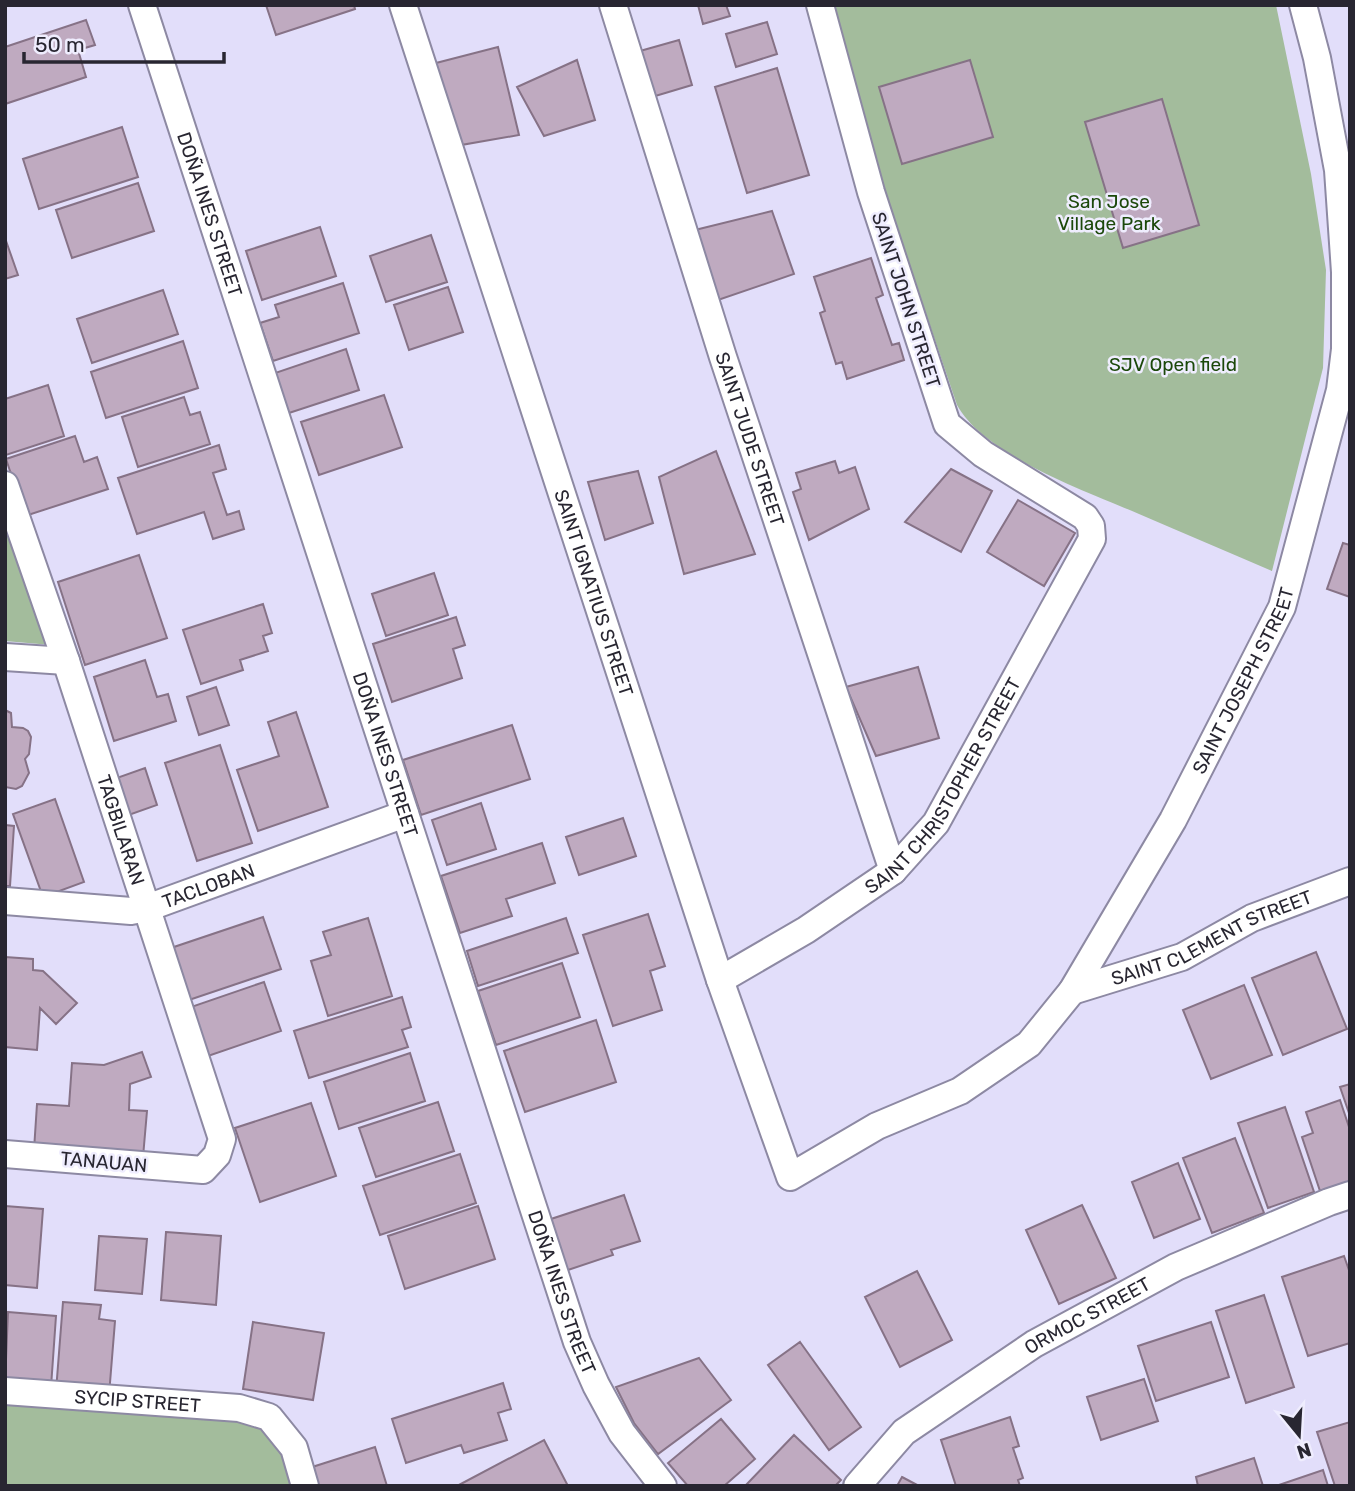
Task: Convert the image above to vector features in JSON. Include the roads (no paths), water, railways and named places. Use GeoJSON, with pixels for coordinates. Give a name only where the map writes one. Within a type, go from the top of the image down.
{"type":"FeatureCollection","features":[{"type":"Feature","properties":{"kind":"street","name":"DOÑA INES STREET"},"geometry":{"type":"LineString","coordinates":[[142,5],[577,1342],[622,1433],[663,1486]]}},
{"type":"Feature","properties":{"kind":"street","name":"SAINT IGNATIUS STREET"},"geometry":{"type":"LineString","coordinates":[[403,5],[720,979],[790,1177]]}},
{"type":"Feature","properties":{"kind":"street","name":"SAINT JUDE STREET"},"geometry":{"type":"LineString","coordinates":[[613,5],[723,357],[893,871]]}},
{"type":"Feature","properties":{"kind":"street","name":"SAINT JOHN STREET"},"geometry":{"type":"LineString","coordinates":[[820,5],[871,192],[947,424],[983,454],[1085,517],[1091,526]]}},
{"type":"Feature","properties":{"kind":"street","name":"SAINT JOSEPH STREET"},"geometry":{"type":"LineString","coordinates":[[790,1177],[877,1126],[960,1091],[1029,1044],[1072,991],[1173,820],[1282,607],[1345,392],[1344,170],[1303,5]]}},
{"type":"Feature","properties":{"kind":"street","name":"TAGBILARAN"},"geometry":{"type":"LineString","coordinates":[[5,485],[148,908],[222,1139],[217,1155],[203,1170]]}},
{"type":"Feature","properties":{"kind":"street","name":"SAINT CHRISTOPHER STREET"},"geometry":{"type":"LineString","coordinates":[[720,979],[806,930],[893,871],[936,823],[1092,539],[1091,526]]}},
{"type":"Feature","properties":{"kind":"street"},"geometry":{"type":"LineString","coordinates":[[5,657],[66,662]]}},
{"type":"Feature","properties":{"kind":"street","name":"TACLOBAN"},"geometry":{"type":"LineString","coordinates":[[5,901],[131,911],[148,908],[405,814]]}},
{"type":"Feature","properties":{"kind":"street","name":"SAINT CLEMENT STREET"},"geometry":{"type":"LineString","coordinates":[[1072,991],[1182,957],[1252,918],[1350,881]]}},
{"type":"Feature","properties":{"kind":"street","name":"TANAUAN"},"geometry":{"type":"LineString","coordinates":[[5,1154],[203,1170]]}},
{"type":"Feature","properties":{"kind":"street","name":"ORMOC STREET"},"geometry":{"type":"LineString","coordinates":[[857,1486],[904,1432],[1034,1344],[1176,1267],[1350,1195]]}},
{"type":"Feature","properties":{"kind":"street","name":"SYCIP STREET"},"geometry":{"type":"LineString","coordinates":[[5,1391],[239,1408],[269,1417],[294,1448],[305,1486]]}},
{"type":"Feature","properties":{"kind":"park label","name":"San Jose Village Park"},"geometry":{"type":"Point","coordinates":[1109,212]}},
{"type":"Feature","properties":{"kind":"park label","name":"SJV Open field"},"geometry":{"type":"Point","coordinates":[1173,364]}}]}
